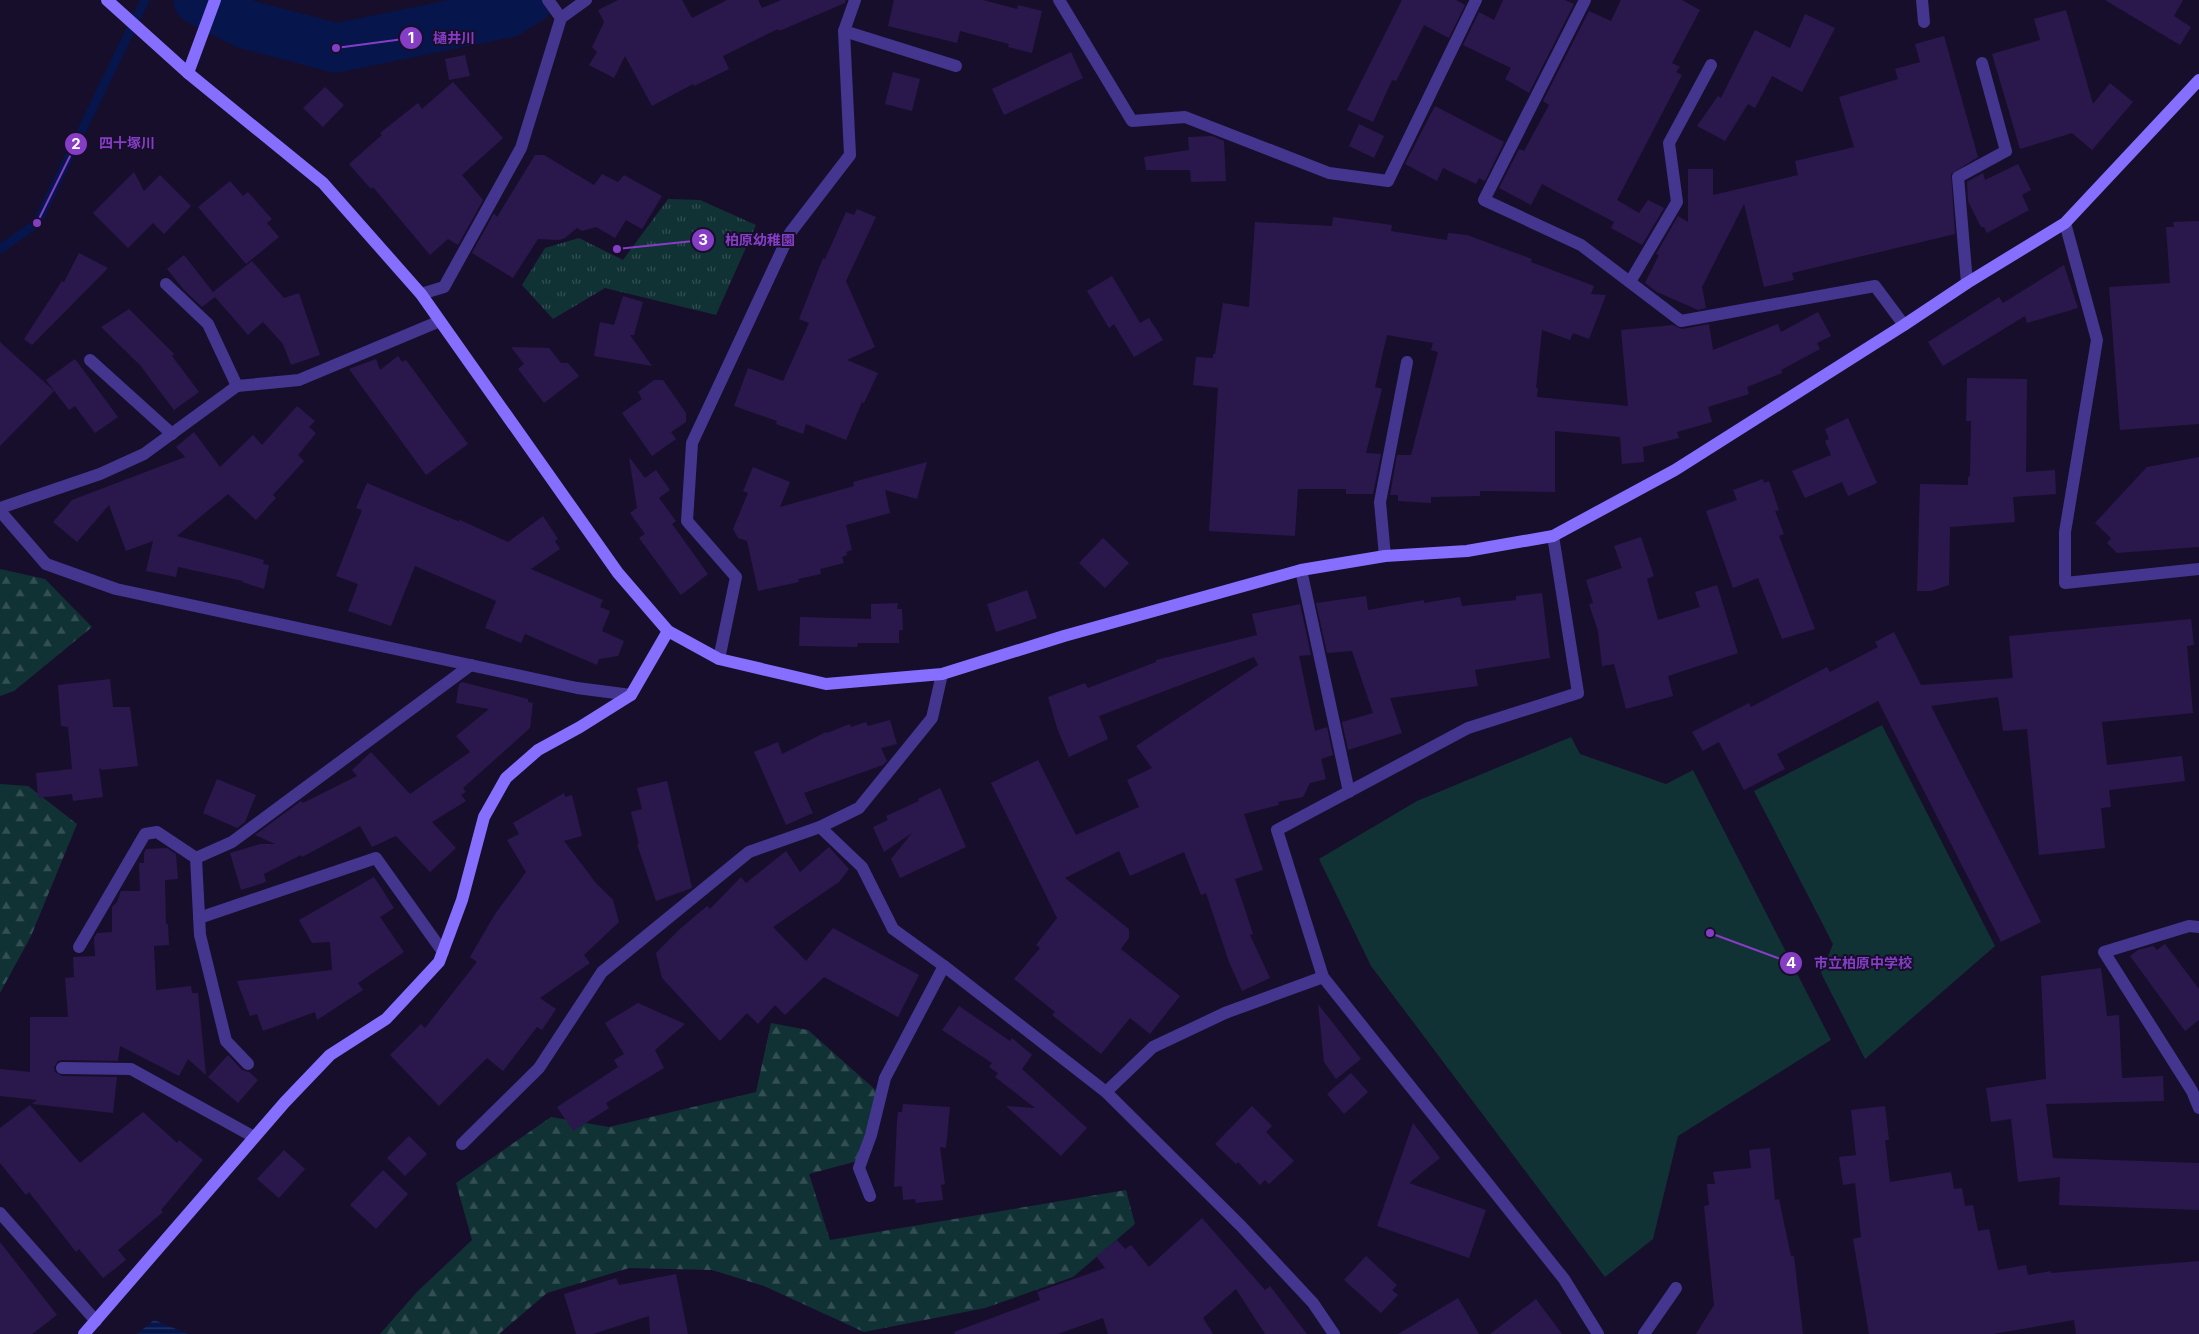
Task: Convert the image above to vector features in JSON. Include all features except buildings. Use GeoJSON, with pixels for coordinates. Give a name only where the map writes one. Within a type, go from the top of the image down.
{"type":"FeatureCollection","features":[{"type":"Feature","properties":{"kind":"street"},"geometry":{"type":"LineString","coordinates":[[108,0],[188,73],[323,183],[421,294],[618,573],[668,631],[719,659],[826,684],[942,674],[1064,636],[1301,570],[1385,556],[1467,551],[1553,536],[1675,470],[1967,283],[2065,223],[2199,80]]}},
{"type":"Feature","properties":{"kind":"street"},"geometry":{"type":"LineString","coordinates":[[188,73],[215,0]]}},
{"type":"Feature","properties":{"kind":"street"},"geometry":{"type":"LineString","coordinates":[[548,0],[561,18]]}},
{"type":"Feature","properties":{"kind":"street"},"geometry":{"type":"LineString","coordinates":[[421,294],[444,287],[521,148],[561,18],[586,0]]}},
{"type":"Feature","properties":{"kind":"street"},"geometry":{"type":"LineString","coordinates":[[719,659],[736,577],[687,521],[692,443],[790,232],[850,155],[844,31],[855,0]]}},
{"type":"Feature","properties":{"kind":"street"},"geometry":{"type":"LineString","coordinates":[[1059,0],[1132,121],[1186,117],[1329,173],[1388,181],[1476,0]]}},
{"type":"Feature","properties":{"kind":"street"},"geometry":{"type":"LineString","coordinates":[[1585,0],[1484,200],[1581,244],[1681,321],[1875,286],[1904,325]]}},
{"type":"Feature","properties":{"kind":"street"},"geometry":{"type":"LineString","coordinates":[[1922,0],[1924,22]]}},
{"type":"Feature","properties":{"kind":"street"},"geometry":{"type":"LineString","coordinates":[[844,31],[956,66]]}},
{"type":"Feature","properties":{"kind":"street"},"geometry":{"type":"LineString","coordinates":[[1967,283],[1958,177],[2006,151],[1982,63]]}},
{"type":"Feature","properties":{"kind":"street"},"geometry":{"type":"LineString","coordinates":[[1630,282],[1677,202],[1669,143],[1711,65]]}},
{"type":"Feature","properties":{"kind":"street"},"geometry":{"type":"LineString","coordinates":[[2065,223],[2097,340],[2066,532],[2065,583],[2199,569]]}},
{"type":"Feature","properties":{"kind":"street"},"geometry":{"type":"LineString","coordinates":[[166,284],[208,324],[237,386]]}},
{"type":"Feature","properties":{"kind":"street"},"geometry":{"type":"LineString","coordinates":[[440,321],[299,380],[237,386],[144,454],[100,474],[0,510],[46,564],[116,589],[577,688],[631,695]]}},
{"type":"Feature","properties":{"kind":"street"},"geometry":{"type":"LineString","coordinates":[[90,360],[172,434]]}},
{"type":"Feature","properties":{"kind":"street"},"geometry":{"type":"LineString","coordinates":[[1385,556],[1380,502],[1407,362]]}},
{"type":"Feature","properties":{"kind":"street"},"geometry":{"type":"LineString","coordinates":[[1553,536],[1578,692],[1468,728],[1277,830],[1323,977],[1564,1279],[1598,1334]]}},
{"type":"Feature","properties":{"kind":"street"},"geometry":{"type":"LineString","coordinates":[[1301,570],[1349,792]]}},
{"type":"Feature","properties":{"kind":"street"},"geometry":{"type":"LineString","coordinates":[[84,1334],[254,1137],[330,1055],[386,1019],[440,962],[462,900],[484,817],[506,778],[538,750],[580,727],[631,695],[668,631]]}},
{"type":"Feature","properties":{"kind":"street"},"geometry":{"type":"LineString","coordinates":[[196,858],[232,842],[471,665]]}},
{"type":"Feature","properties":{"kind":"street"},"geometry":{"type":"LineString","coordinates":[[462,1144],[539,1068],[602,972],[749,852],[820,827],[859,808],[932,718],[942,674]]}},
{"type":"Feature","properties":{"kind":"street"},"geometry":{"type":"LineString","coordinates":[[820,827],[862,867],[893,930],[944,966],[1106,1092],[1248,1233],[1313,1303],[1334,1334]]}},
{"type":"Feature","properties":{"kind":"street"},"geometry":{"type":"LineString","coordinates":[[80,947],[145,834],[157,832],[196,858]]}},
{"type":"Feature","properties":{"kind":"street"},"geometry":{"type":"LineString","coordinates":[[196,858],[200,935],[226,1041],[248,1064]]}},
{"type":"Feature","properties":{"kind":"street"},"geometry":{"type":"LineString","coordinates":[[199,918],[376,858],[443,952]]}},
{"type":"Feature","properties":{"kind":"street"},"geometry":{"type":"LineString","coordinates":[[2199,927],[2189,926],[2104,952],[2192,1091],[2199,1108]]}},
{"type":"Feature","properties":{"kind":"street"},"geometry":{"type":"LineString","coordinates":[[870,1196],[859,1168],[871,1135],[885,1078],[944,966]]}},
{"type":"Feature","properties":{"kind":"street"},"geometry":{"type":"LineString","coordinates":[[1106,1092],[1153,1047],[1225,1013],[1323,977]]}},
{"type":"Feature","properties":{"kind":"street"},"geometry":{"type":"LineString","coordinates":[[62,1068],[131,1069],[254,1137]]}},
{"type":"Feature","properties":{"kind":"street"},"geometry":{"type":"LineString","coordinates":[[0,1213],[96,1320]]}},
{"type":"Feature","properties":{"kind":"street"},"geometry":{"type":"LineString","coordinates":[[1644,1334],[1676,1288]]}},
{"type":"Feature","properties":{"kind":"green space"},"geometry":{"type":"Polygon","coordinates":[[[668,199],[700,200],[756,225],[716,315],[605,288],[553,319],[522,285],[545,248],[579,238],[623,260],[668,199]]]}},
{"type":"Feature","properties":{"kind":"green space"},"geometry":{"type":"Polygon","coordinates":[[[0,569],[45,579],[92,627],[14,691],[0,696],[0,569]]]}},
{"type":"Feature","properties":{"kind":"green space"},"geometry":{"type":"Polygon","coordinates":[[[1882,725],[1995,946],[1865,1059],[1821,973],[1833,944],[1754,791],[1882,725]]]}},
{"type":"Feature","properties":{"kind":"green space"},"geometry":{"type":"Polygon","coordinates":[[[1571,737],[1580,754],[1666,784],[1693,770],[1831,1040],[1678,1136],[1653,1239],[1605,1277],[1371,966],[1319,859],[1417,801],[1571,737]]]}},
{"type":"Feature","properties":{"kind":"green space"},"geometry":{"type":"Polygon","coordinates":[[[0,784],[28,786],[77,824],[31,936],[0,993],[0,784]]]}},
{"type":"Feature","properties":{"kind":"green space"},"geometry":{"type":"Polygon","coordinates":[[[771,1023],[808,1030],[879,1093],[857,1161],[809,1174],[830,1240],[1126,1190],[1135,1224],[1073,1277],[985,1308],[864,1332],[764,1286],[712,1270],[629,1268],[547,1293],[499,1334],[380,1334],[417,1292],[472,1240],[456,1183],[551,1117],[609,1127],[756,1092],[771,1023]]]}},
{"type":"Feature","properties":{"kind":"shaded area"},"geometry":{"type":"Polygon","coordinates":[[[154,1320],[188,1334],[137,1334],[154,1320]]]}},
{"type":"Feature","properties":{"kind":"waterway"},"geometry":{"type":"LineString","coordinates":[[0,249],[37,223],[145,0]]}},
{"type":"Feature","properties":{"kind":"waterway"},"geometry":{"type":"LineString","coordinates":[[198,0],[245,24],[336,48],[508,13],[529,0]]}},
{"type":"Feature","properties":{"kind":"place","name":"樋井川"},"geometry":{"type":"Point","coordinates":[336,48]}},
{"type":"Feature","properties":{"kind":"place","name":"四十塚川"},"geometry":{"type":"Point","coordinates":[37,223]}},
{"type":"Feature","properties":{"kind":"place","name":"柏原幼稚園"},"geometry":{"type":"Point","coordinates":[617,249]}},
{"type":"Feature","properties":{"kind":"place","name":"市立柏原中学校"},"geometry":{"type":"Point","coordinates":[1710,933]}}]}
